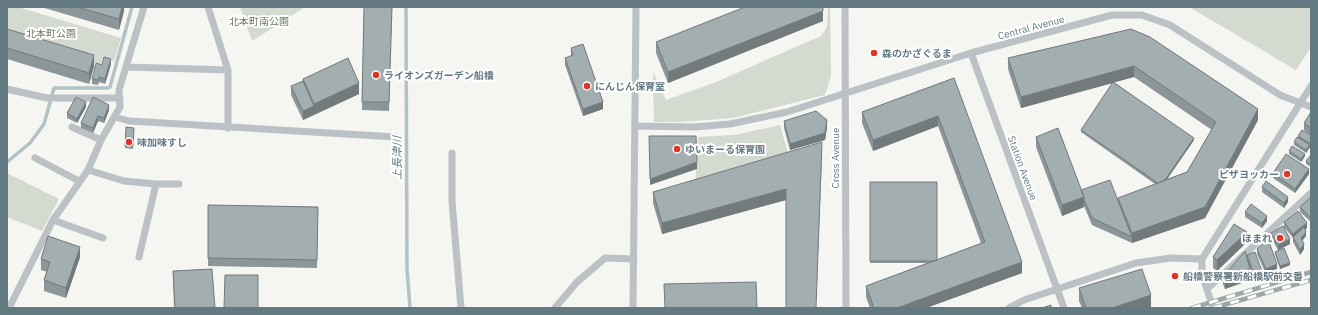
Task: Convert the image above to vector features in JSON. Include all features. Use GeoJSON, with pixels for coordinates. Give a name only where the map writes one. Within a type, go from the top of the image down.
{"type":"FeatureCollection","features":[{"type":"Feature","properties":{"kind":"street"},"geometry":{"type":"LineString","coordinates":[[9,308],[53,220],[88,170],[101,140],[120,107],[119,90],[144,7]]}},
{"type":"Feature","properties":{"kind":"street"},"geometry":{"type":"LineString","coordinates":[[208,7],[228,70],[228,128]]}},
{"type":"Feature","properties":{"kind":"street"},"geometry":{"type":"LineString","coordinates":[[633,308],[636,7]]}},
{"type":"Feature","properties":{"kind":"street","name":"Cross Avenue"},"geometry":{"type":"LineString","coordinates":[[845,7],[846,308]]}},
{"type":"Feature","properties":{"kind":"street","name":"Central Avenue"},"geometry":{"type":"LineString","coordinates":[[635,126],[695,127],[730,124],[787,112],[971,53],[1112,15],[1142,15],[1170,25],[1280,95],[1311,108]]}},
{"type":"Feature","properties":{"kind":"street","name":"Station Avenue"},"geometry":{"type":"LineString","coordinates":[[971,53],[1064,308]]}},
{"type":"Feature","properties":{"kind":"street"},"geometry":{"type":"LineString","coordinates":[[126,67],[228,70]]}},
{"type":"Feature","properties":{"kind":"street"},"geometry":{"type":"LineString","coordinates":[[1213,308],[1201,268],[1202,259],[1311,86]]}},
{"type":"Feature","properties":{"kind":"street"},"geometry":{"type":"LineString","coordinates":[[7,89],[47,98],[120,98]]}},
{"type":"Feature","properties":{"kind":"street"},"geometry":{"type":"LineString","coordinates":[[115,116],[129,121],[396,137]]}},
{"type":"Feature","properties":{"kind":"street"},"geometry":{"type":"LineString","coordinates":[[72,127],[101,140]]}},
{"type":"Feature","properties":{"kind":"street"},"geometry":{"type":"LineString","coordinates":[[452,153],[452,201],[461,308]]}},
{"type":"Feature","properties":{"kind":"street"},"geometry":{"type":"LineString","coordinates":[[35,158],[79,181]]}},
{"type":"Feature","properties":{"kind":"street"},"geometry":{"type":"LineString","coordinates":[[88,170],[124,181],[156,184],[179,184]]}},
{"type":"Feature","properties":{"kind":"street"},"geometry":{"type":"LineString","coordinates":[[139,257],[156,184]]}},
{"type":"Feature","properties":{"kind":"street"},"geometry":{"type":"LineString","coordinates":[[1207,289],[1311,192]]}},
{"type":"Feature","properties":{"kind":"street"},"geometry":{"type":"LineString","coordinates":[[53,220],[103,238]]}},
{"type":"Feature","properties":{"kind":"street"},"geometry":{"type":"LineString","coordinates":[[556,308],[577,282],[605,258],[634,259]]}},
{"type":"Feature","properties":{"kind":"street"},"geometry":{"type":"LineString","coordinates":[[1009,308],[1024,300],[1115,269],[1153,260],[1202,259]]}},
{"type":"Feature","properties":{"kind":"green space","name":"北本町公園"},"geometry":{"type":"Polygon","coordinates":[[[7,7],[18,7],[121,38],[114,61],[103,58],[101,65],[7,36],[7,7]]]}},
{"type":"Feature","properties":{"kind":"green space","name":"北本町南公園"},"geometry":{"type":"Polygon","coordinates":[[[240,7],[305,7],[252,41],[240,7]]]}},
{"type":"Feature","properties":{"kind":"green space"},"geometry":{"type":"Polygon","coordinates":[[[828,7],[830,7],[831,76],[825,95],[733,118],[680,122],[654,122],[653,72],[666,100],[716,82],[821,36],[827,27],[828,7]]]}},
{"type":"Feature","properties":{"kind":"green space"},"geometry":{"type":"Polygon","coordinates":[[[1189,7],[1311,7],[1311,47],[1296,70],[1189,7]]]}},
{"type":"Feature","properties":{"kind":"green space"},"geometry":{"type":"Polygon","coordinates":[[[780,125],[790,160],[695,188],[698,137],[734,135],[780,125]]]}},
{"type":"Feature","properties":{"kind":"green space"},"geometry":{"type":"Polygon","coordinates":[[[7,173],[59,199],[42,231],[7,217],[7,173]]]}},
{"type":"Feature","properties":{"kind":"building"},"geometry":{"type":"Polygon","coordinates":[[[77,7],[122,7],[119,19],[77,7]]]}},
{"type":"Feature","properties":{"kind":"building","name":"ライオンズガーデン船橋"},"geometry":{"type":"Polygon","coordinates":[[[364,7],[392,7],[389,102],[362,102],[364,7]]]}},
{"type":"Feature","properties":{"kind":"building"},"geometry":{"type":"Polygon","coordinates":[[[745,7],[823,7],[823,11],[668,72],[656,42],[745,7]]]}},
{"type":"Feature","properties":{"kind":"building"},"geometry":{"type":"Polygon","coordinates":[[[7,29],[94,55],[89,73],[7,48],[7,29]]]}},
{"type":"Feature","properties":{"kind":"building"},"geometry":{"type":"Polygon","coordinates":[[[1131,29],[1150,37],[1258,109],[1205,207],[1132,233],[1118,198],[1187,172],[1216,122],[1134,66],[1021,97],[1008,58],[1131,29]]]}},
{"type":"Feature","properties":{"kind":"building"},"geometry":{"type":"Polygon","coordinates":[[[583,44],[603,102],[583,109],[565,58],[573,55],[571,48],[583,44]]]}},
{"type":"Feature","properties":{"kind":"building"},"geometry":{"type":"Polygon","coordinates":[[[104,57],[111,59],[105,79],[99,77],[98,80],[92,79],[96,63],[102,65],[104,57]]]}},
{"type":"Feature","properties":{"kind":"building"},"geometry":{"type":"Polygon","coordinates":[[[348,58],[359,83],[314,104],[303,79],[348,58]]]}},
{"type":"Feature","properties":{"kind":"building"},"geometry":{"type":"Polygon","coordinates":[[[954,78],[1022,262],[897,308],[874,308],[866,286],[985,242],[938,116],[873,140],[862,112],[954,78]]]}},
{"type":"Feature","properties":{"kind":"building"},"geometry":{"type":"Polygon","coordinates":[[[303,81],[314,106],[303,111],[291,86],[303,81]]]}},
{"type":"Feature","properties":{"kind":"building"},"geometry":{"type":"Polygon","coordinates":[[[1113,82],[1194,138],[1165,180],[1158,183],[1081,130],[1113,82]]]}},
{"type":"Feature","properties":{"kind":"building"},"geometry":{"type":"Polygon","coordinates":[[[76,97],[86,102],[77,119],[67,113],[76,97]]]}},
{"type":"Feature","properties":{"kind":"building"},"geometry":{"type":"Polygon","coordinates":[[[93,97],[109,105],[104,118],[98,116],[93,128],[81,123],[93,97]]]}},
{"type":"Feature","properties":{"kind":"building"},"geometry":{"type":"Polygon","coordinates":[[[816,111],[827,120],[825,133],[790,144],[784,121],[816,111]]]}},
{"type":"Feature","properties":{"kind":"building"},"geometry":{"type":"Polygon","coordinates":[[[1311,112],[1311,128],[1304,123],[1311,112]]]}},
{"type":"Feature","properties":{"kind":"building"},"geometry":{"type":"Polygon","coordinates":[[[126,127],[134,128],[133,146],[125,146],[126,127]]]}},
{"type":"Feature","properties":{"kind":"building"},"geometry":{"type":"Polygon","coordinates":[[[1058,128],[1084,197],[1062,205],[1036,137],[1058,128]]]}},
{"type":"Feature","properties":{"kind":"building"},"geometry":{"type":"Polygon","coordinates":[[[1302,130],[1311,135],[1311,144],[1298,136],[1302,130]]]}},
{"type":"Feature","properties":{"kind":"building"},"geometry":{"type":"Polygon","coordinates":[[[649,136],[696,136],[697,162],[650,179],[649,136]]]}},
{"type":"Feature","properties":{"kind":"building"},"geometry":{"type":"Polygon","coordinates":[[[1297,137],[1310,145],[1306,150],[1294,142],[1297,137]]]}},
{"type":"Feature","properties":{"kind":"building"},"geometry":{"type":"Polygon","coordinates":[[[822,142],[816,308],[786,308],[786,189],[662,223],[653,192],[822,142]]]}},
{"type":"Feature","properties":{"kind":"building"},"geometry":{"type":"Polygon","coordinates":[[[1292,146],[1305,154],[1301,159],[1289,151],[1292,146]]]}},
{"type":"Feature","properties":{"kind":"building"},"geometry":{"type":"Polygon","coordinates":[[[1286,154],[1309,169],[1295,189],[1273,173],[1286,154]]]}},
{"type":"Feature","properties":{"kind":"building"},"geometry":{"type":"Polygon","coordinates":[[[1310,156],[1311,157],[1311,165],[1306,161],[1310,156]]]}},
{"type":"Feature","properties":{"kind":"building"},"geometry":{"type":"Polygon","coordinates":[[[1110,180],[1132,237],[1092,218],[1084,200],[1081,190],[1110,180]]]}},
{"type":"Feature","properties":{"kind":"building"},"geometry":{"type":"Polygon","coordinates":[[[1266,181],[1288,197],[1284,203],[1262,187],[1266,181]]]}},
{"type":"Feature","properties":{"kind":"building"},"geometry":{"type":"Polygon","coordinates":[[[870,182],[937,182],[937,260],[870,261],[870,182]]]}},
{"type":"Feature","properties":{"kind":"building"},"geometry":{"type":"Polygon","coordinates":[[[1311,197],[1311,218],[1300,207],[1311,197]]]}},
{"type":"Feature","properties":{"kind":"building"},"geometry":{"type":"Polygon","coordinates":[[[1251,204],[1267,216],[1262,223],[1245,212],[1251,204]]]}},
{"type":"Feature","properties":{"kind":"building"},"geometry":{"type":"Polygon","coordinates":[[[208,205],[318,207],[317,260],[208,258],[208,205]]]}},
{"type":"Feature","properties":{"kind":"building"},"geometry":{"type":"Polygon","coordinates":[[[1298,211],[1307,223],[1293,234],[1284,222],[1298,211]]]}},
{"type":"Feature","properties":{"kind":"building"},"geometry":{"type":"Polygon","coordinates":[[[1234,224],[1247,232],[1217,260],[1213,257],[1234,224]]]}},
{"type":"Feature","properties":{"kind":"building"},"geometry":{"type":"Polygon","coordinates":[[[1283,226],[1290,239],[1278,245],[1271,233],[1283,226]]]}},
{"type":"Feature","properties":{"kind":"building"},"geometry":{"type":"Polygon","coordinates":[[[1304,227],[1306,232],[1301,238],[1304,244],[1300,250],[1293,237],[1304,227]]]}},
{"type":"Feature","properties":{"kind":"building"},"geometry":{"type":"Polygon","coordinates":[[[48,236],[80,247],[66,288],[44,280],[50,262],[41,259],[48,236]]]}},
{"type":"Feature","properties":{"kind":"building"},"geometry":{"type":"Polygon","coordinates":[[[1268,239],[1277,264],[1266,269],[1257,249],[1268,239]]]}},
{"type":"Feature","properties":{"kind":"building"},"geometry":{"type":"Polygon","coordinates":[[[1284,248],[1290,263],[1280,266],[1275,252],[1284,248]]]}},
{"type":"Feature","properties":{"kind":"building"},"geometry":{"type":"Polygon","coordinates":[[[1245,251],[1250,269],[1225,278],[1223,273],[1228,271],[1245,251]]]}},
{"type":"Feature","properties":{"kind":"building"},"geometry":{"type":"Polygon","coordinates":[[[1255,252],[1262,271],[1254,274],[1247,255],[1255,252]]]}},
{"type":"Feature","properties":{"kind":"building"},"geometry":{"type":"Polygon","coordinates":[[[212,269],[215,308],[175,308],[173,271],[212,269]]]}},
{"type":"Feature","properties":{"kind":"building"},"geometry":{"type":"Polygon","coordinates":[[[1142,269],[1151,295],[1112,308],[1086,308],[1079,288],[1142,269]]]}},
{"type":"Feature","properties":{"kind":"building"},"geometry":{"type":"Polygon","coordinates":[[[225,275],[258,275],[258,308],[224,308],[225,275]]]}},
{"type":"Feature","properties":{"kind":"building"},"geometry":{"type":"Polygon","coordinates":[[[756,282],[757,308],[665,308],[664,284],[756,282]]]}},
{"type":"Feature","properties":{"kind":"building"},"geometry":{"type":"Polygon","coordinates":[[[1051,305],[1051,308],[1042,308],[1051,305]]]}},
{"type":"Feature","properties":{"kind":"waterway"},"geometry":{"type":"LineString","coordinates":[[7,162],[30,143],[44,124],[54,88],[110,87],[132,7]]}},
{"type":"Feature","properties":{"kind":"waterway","name":"上長津川"},"geometry":{"type":"LineString","coordinates":[[406,7],[407,269],[410,308]]}},
{"type":"Feature","properties":{"kind":"railway"},"geometry":{"type":"LineString","coordinates":[[1192,308],[1311,272]]}},
{"type":"Feature","properties":{"kind":"railway"},"geometry":{"type":"LineString","coordinates":[[1213,308],[1311,280]]}},
{"type":"Feature","properties":{"kind":"place","name":"森のかざぐるま"},"geometry":{"type":"Point","coordinates":[874,53]}},
{"type":"Feature","properties":{"kind":"place","name":"ライオンズガーデン船橋"},"geometry":{"type":"Point","coordinates":[376,75]}},
{"type":"Feature","properties":{"kind":"place","name":"にんじん保育室"},"geometry":{"type":"Point","coordinates":[587,86]}},
{"type":"Feature","properties":{"kind":"place","name":"味加味すし"},"geometry":{"type":"Point","coordinates":[129,142]}},
{"type":"Feature","properties":{"kind":"place","name":"ゆいまーる保育園"},"geometry":{"type":"Point","coordinates":[677,149]}},
{"type":"Feature","properties":{"kind":"place","name":"ピザヨッカー"},"geometry":{"type":"Point","coordinates":[1287,174]}},
{"type":"Feature","properties":{"kind":"place","name":"ほまれ"},"geometry":{"type":"Point","coordinates":[1280,238]}},
{"type":"Feature","properties":{"kind":"place","name":"船橋警察署新船橋駅前交番"},"geometry":{"type":"Point","coordinates":[1175,276]}}]}
